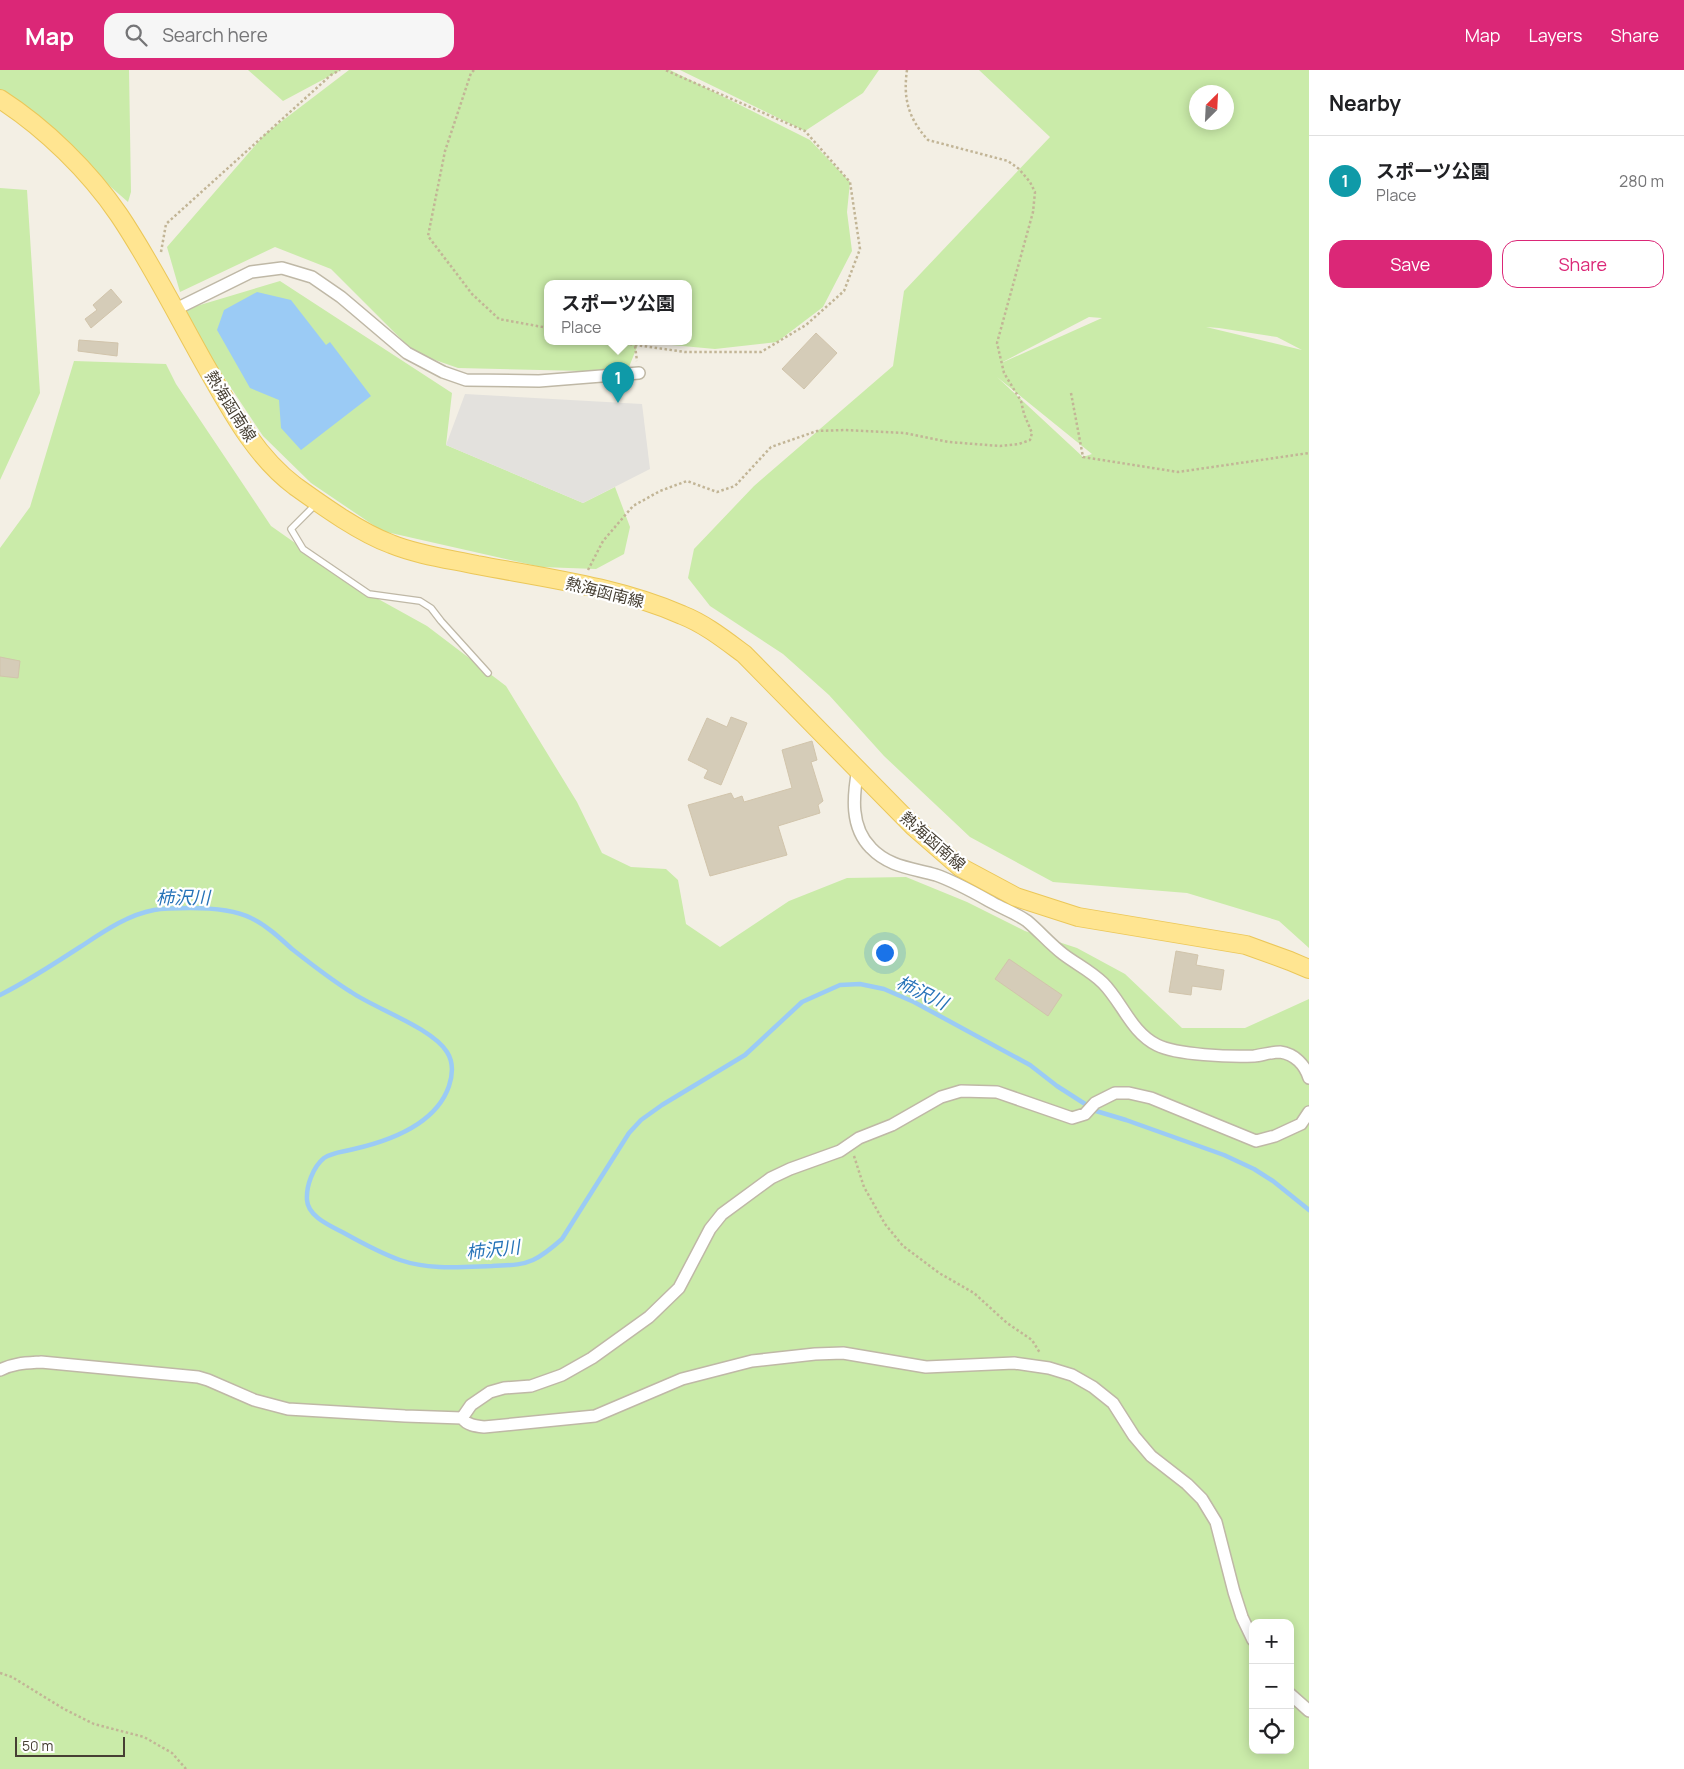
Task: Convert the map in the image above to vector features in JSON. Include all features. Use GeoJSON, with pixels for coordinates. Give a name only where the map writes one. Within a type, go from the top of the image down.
{"type":"FeatureCollection","features":[{"type":"Feature","properties":{"kind":"main road","name":"熱海函南線"},"geometry":{"type":"LineString","coordinates":[[0,100],[22,113],[72,158],[118,214],[246,433],[260,452],[293,484],[358,528],[392,544],[445,559],[581,585],[637,598],[684,615],[744,654],[914,827],[960,867],[1016,897],[1078,917],[1246,945],[1290,960],[1309,970]]}},
{"type":"Feature","properties":{"kind":"street"},"geometry":{"type":"LineString","coordinates":[[174,310],[251,272],[282,268],[312,277],[340,296],[408,353],[443,372],[466,380],[539,381],[639,373]]}},
{"type":"Feature","properties":{"kind":"street"},"geometry":{"type":"LineString","coordinates":[[858,769],[854,793],[855,814],[861,834],[870,848],[887,861],[908,869],[935,875],[1026,920],[1064,955],[1103,984],[1143,1036],[1157,1045],[1174,1051],[1232,1056],[1255,1056],[1280,1052],[1296,1058],[1305,1066],[1309,1078]]}},
{"type":"Feature","properties":{"kind":"street"},"geometry":{"type":"LineString","coordinates":[[462,1418],[471,1405],[490,1392],[504,1388],[531,1386],[550,1380],[592,1358],[649,1317],[679,1288],[710,1229],[722,1214],[771,1178],[840,1151],[859,1138],[892,1124],[941,1097],[961,1091],[997,1092],[1072,1118],[1084,1114],[1095,1103],[1115,1093],[1130,1093],[1151,1098],[1256,1141],[1275,1136],[1301,1124],[1309,1112]]}},
{"type":"Feature","properties":{"kind":"street"},"geometry":{"type":"LineString","coordinates":[[462,1418],[464,1422],[484,1427],[595,1416],[682,1379],[752,1362],[815,1354],[843,1353],[926,1367],[1014,1363],[1049,1368],[1072,1374],[1093,1387],[1114,1404],[1134,1436],[1151,1456],[1187,1484],[1202,1499],[1216,1522],[1234,1592],[1249,1632]]}},
{"type":"Feature","properties":{"kind":"street"},"geometry":{"type":"LineString","coordinates":[[0,1370],[20,1363],[41,1362],[191,1377],[208,1380],[254,1400],[288,1409],[462,1418]]}},
{"type":"Feature","properties":{"kind":"street"},"geometry":{"type":"LineString","coordinates":[[1294,1698],[1309,1711]]}},
{"type":"Feature","properties":{"kind":"lane"},"geometry":{"type":"LineString","coordinates":[[319,501],[291,529],[303,549],[369,594],[420,601],[431,608],[488,672]]}},
{"type":"Feature","properties":{"kind":"path"},"geometry":{"type":"LineString","coordinates":[[157,278],[166,224],[331,75],[340,70]]}},
{"type":"Feature","properties":{"kind":"path"},"geometry":{"type":"LineString","coordinates":[[474,70],[471,73],[445,151],[428,236],[472,294],[499,318],[544,327]]}},
{"type":"Feature","properties":{"kind":"path"},"geometry":{"type":"LineString","coordinates":[[635,345],[685,352],[761,352],[806,325],[844,291],[860,248],[850,182],[805,132],[665,70]]}},
{"type":"Feature","properties":{"kind":"path"},"geometry":{"type":"LineString","coordinates":[[581,585],[603,541],[633,506],[660,491],[688,481],[717,492],[735,486],[771,447],[816,431],[845,430],[904,434],[949,442],[1000,446],[1019,444],[1030,440],[1032,433],[1021,401],[1004,373],[997,343],[1033,212],[1035,192],[1025,175],[1008,161],[928,140],[921,132],[908,108],[905,88],[907,70]]}},
{"type":"Feature","properties":{"kind":"path"},"geometry":{"type":"LineString","coordinates":[[1071,393],[1083,457],[1178,472],[1309,453]]}},
{"type":"Feature","properties":{"kind":"path"},"geometry":{"type":"LineString","coordinates":[[850,1145],[864,1187],[884,1224],[904,1246],[939,1273],[974,1293],[1007,1323],[1032,1340],[1049,1368]]}},
{"type":"Feature","properties":{"kind":"path"},"geometry":{"type":"LineString","coordinates":[[0,1673],[12,1676],[64,1709],[94,1724],[144,1737],[172,1752],[186,1769]]}},
{"type":"Feature","properties":{"kind":"green space"},"geometry":{"type":"Polygon","coordinates":[[[0,70],[129,70],[131,192],[128,202],[0,90],[0,70]]]}},
{"type":"Feature","properties":{"kind":"green space"},"geometry":{"type":"Polygon","coordinates":[[[248,70],[341,70],[283,101],[248,70]]]}},
{"type":"Feature","properties":{"kind":"green space"},"geometry":{"type":"Polygon","coordinates":[[[349,70],[670,70],[810,140],[850,182],[847,212],[852,251],[823,307],[777,342],[715,349],[672,345],[692,345],[692,280],[544,280],[544,345],[638,345],[627,372],[458,368],[415,353],[331,269],[275,247],[180,292],[167,247],[265,134],[349,70]]]}},
{"type":"Feature","properties":{"kind":"green space"},"geometry":{"type":"Polygon","coordinates":[[[680,70],[879,70],[863,93],[805,131],[680,70]]]}},
{"type":"Feature","properties":{"kind":"green space"},"geometry":{"type":"Polygon","coordinates":[[[979,70],[1309,70],[1309,948],[1279,921],[1187,893],[1053,882],[970,837],[884,756],[829,695],[783,654],[710,606],[688,578],[694,549],[754,486],[893,366],[904,291],[1050,137],[979,70]],[[1089,317],[999,364],[1102,318],[1089,317]],[[1206,327],[1302,350],[1277,337],[1206,327]],[[997,377],[1083,457],[1092,454],[997,377]]]}},
{"type":"Feature","properties":{"kind":"green space"},"geometry":{"type":"Polygon","coordinates":[[[0,188],[27,190],[40,393],[0,480],[0,188]]]}},
{"type":"Feature","properties":{"kind":"green space"},"geometry":{"type":"Polygon","coordinates":[[[280,281],[452,393],[446,445],[583,503],[615,487],[630,527],[624,554],[596,569],[541,567],[382,531],[311,483],[263,436],[180,311],[280,281]]]}},
{"type":"Feature","properties":{"kind":"green space"},"geometry":{"type":"Polygon","coordinates":[[[74,361],[166,364],[176,384],[271,526],[362,590],[427,626],[506,686],[577,802],[602,853],[631,867],[666,869],[678,880],[686,924],[720,947],[789,901],[847,878],[906,877],[967,902],[1025,931],[1077,948],[1125,974],[1182,1028],[1245,1028],[1309,999],[1309,1769],[0,1769],[0,548],[30,507],[74,361]]]}},
{"type":"Feature","properties":{"kind":"shaded area"},"geometry":{"type":"Polygon","coordinates":[[[465,394],[642,404],[650,469],[583,503],[446,445],[465,394]]]}},
{"type":"Feature","properties":{"kind":"water"},"geometry":{"type":"Polygon","coordinates":[[[257,292],[291,300],[326,345],[330,342],[371,396],[301,450],[281,428],[279,400],[250,388],[217,330],[224,310],[257,292]]]}},
{"type":"Feature","properties":{"kind":"building"},"geometry":{"type":"Polygon","coordinates":[[[111,289],[122,302],[91,328],[85,319],[97,310],[93,305],[111,289]]]}},
{"type":"Feature","properties":{"kind":"building"},"geometry":{"type":"Polygon","coordinates":[[[816,333],[837,353],[804,389],[782,369],[816,333]]]}},
{"type":"Feature","properties":{"kind":"building"},"geometry":{"type":"Polygon","coordinates":[[[79,340],[118,343],[117,356],[78,351],[79,340]]]}},
{"type":"Feature","properties":{"kind":"building"},"geometry":{"type":"Polygon","coordinates":[[[0,657],[20,661],[18,678],[0,676],[0,657]]]}},
{"type":"Feature","properties":{"kind":"building"},"geometry":{"type":"Polygon","coordinates":[[[731,717],[747,723],[721,785],[704,778],[708,770],[688,760],[707,718],[727,727],[731,717]]]}},
{"type":"Feature","properties":{"kind":"building"},"geometry":{"type":"Polygon","coordinates":[[[812,741],[817,760],[811,762],[823,801],[818,805],[820,813],[778,826],[787,855],[710,876],[688,805],[731,793],[734,799],[742,796],[744,802],[792,788],[782,750],[812,741]]]}},
{"type":"Feature","properties":{"kind":"building"},"geometry":{"type":"Polygon","coordinates":[[[1176,951],[1198,955],[1196,965],[1224,970],[1221,990],[1192,986],[1191,995],[1169,992],[1176,951]]]}},
{"type":"Feature","properties":{"kind":"building"},"geometry":{"type":"Polygon","coordinates":[[[1009,959],[1062,995],[1048,1016],[995,979],[1009,959]]]}},
{"type":"Feature","properties":{"kind":"waterway","name":"柿沢川"},"geometry":{"type":"LineString","coordinates":[[0,995],[116,925],[144,912],[167,908],[213,909],[244,915],[262,924],[328,977],[362,998],[417,1027],[440,1043],[447,1052],[451,1060],[452,1073],[443,1099],[434,1111],[410,1129],[396,1136],[368,1146],[335,1153],[324,1158],[311,1177],[307,1200],[311,1211],[321,1220],[364,1244],[400,1260],[434,1267],[513,1265],[528,1262],[545,1253],[562,1239],[629,1133],[641,1120],[662,1105],[745,1055],[802,1002],[840,985],[860,984],[884,989],[914,1002],[1030,1065],[1057,1086],[1096,1111],[1224,1155],[1254,1169],[1273,1181],[1309,1210]]}},
{"type":"Feature","properties":{"kind":"place","name":"スポーツ公園"},"geometry":{"type":"Point","coordinates":[618,403]}}]}
